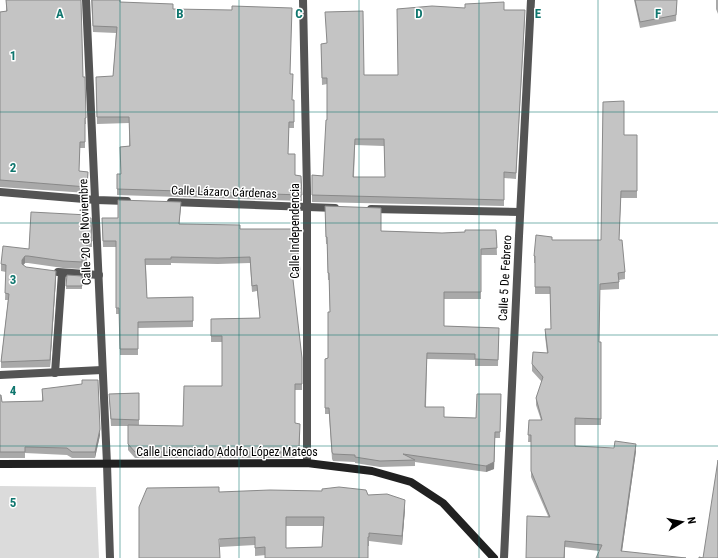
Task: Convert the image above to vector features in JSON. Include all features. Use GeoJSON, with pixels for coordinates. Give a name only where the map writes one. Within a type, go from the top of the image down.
{"type":"FeatureCollection","features":[{"type":"Feature","properties":{"kind":"main road","name":"Calle Licenciado Adolfo López Mateos"},"geometry":{"type":"LineString","coordinates":[[0,464],[307,463],[372,471],[411,482],[443,503],[494,558]]}},
{"type":"Feature","properties":{"kind":"street","name":"Calle 20 de Noviembre"},"geometry":{"type":"LineString","coordinates":[[86,0],[107,464]]}},
{"type":"Feature","properties":{"kind":"street","name":"Calle Independencia"},"geometry":{"type":"LineString","coordinates":[[303,0],[307,207],[307,463]]}},
{"type":"Feature","properties":{"kind":"street","name":"Calle 5 De Febrero"},"geometry":{"type":"LineString","coordinates":[[504,558],[531,0]]}},
{"type":"Feature","properties":{"kind":"street"},"geometry":{"type":"LineString","coordinates":[[0,192],[96,200],[135,201]]}},
{"type":"Feature","properties":{"kind":"street","name":"Calle Lázaro Cárdenas"},"geometry":{"type":"LineString","coordinates":[[166,202],[346,208]]}},
{"type":"Feature","properties":{"kind":"street"},"geometry":{"type":"LineString","coordinates":[[362,209],[520,212]]}},
{"type":"Feature","properties":{"kind":"street"},"geometry":{"type":"LineString","coordinates":[[48,271],[99,275]]}},
{"type":"Feature","properties":{"kind":"street"},"geometry":{"type":"LineString","coordinates":[[55,373],[62,273]]}},
{"type":"Feature","properties":{"kind":"street"},"geometry":{"type":"LineString","coordinates":[[0,375],[102,370]]}},
{"type":"Feature","properties":{"kind":"street"},"geometry":{"type":"LineString","coordinates":[[107,464],[110,558]]}},
{"type":"Feature","properties":{"kind":"shaded area"},"geometry":{"type":"Polygon","coordinates":[[[0,486],[96,487],[99,558],[0,558],[0,486]]]}},
{"type":"Feature","properties":{"kind":"building"},"geometry":{"type":"Polygon","coordinates":[[[6,0],[81,0],[83,77],[85,77],[86,118],[85,142],[80,142],[79,171],[88,172],[87,187],[0,180],[0,12],[7,11],[6,0]]]}},
{"type":"Feature","properties":{"kind":"building"},"geometry":{"type":"Polygon","coordinates":[[[92,0],[120,0],[120,2],[173,4],[173,9],[232,10],[232,6],[292,8],[290,74],[293,74],[292,100],[294,100],[294,122],[289,122],[288,154],[295,154],[295,175],[301,176],[302,195],[117,189],[117,174],[121,174],[120,147],[130,146],[129,117],[97,117],[96,77],[113,76],[117,27],[93,26],[92,0]]]}},
{"type":"Feature","properties":{"kind":"building"},"geometry":{"type":"Polygon","coordinates":[[[635,0],[677,0],[676,15],[640,22],[635,0]]]}},
{"type":"Feature","properties":{"kind":"building"},"geometry":{"type":"Polygon","coordinates":[[[504,2],[504,10],[525,10],[516,173],[504,172],[504,200],[312,195],[312,175],[323,176],[327,120],[327,78],[322,78],[321,44],[327,43],[325,12],[363,11],[364,75],[398,75],[397,9],[432,6],[465,8],[465,4],[504,2]],[[355,139],[353,177],[385,177],[384,139],[355,139]]]}},
{"type":"Feature","properties":{"kind":"building"},"geometry":{"type":"Polygon","coordinates":[[[624,101],[624,135],[637,135],[637,191],[621,191],[619,240],[622,240],[625,272],[618,273],[619,282],[600,284],[599,342],[601,342],[601,419],[575,418],[575,446],[614,448],[615,441],[636,444],[621,551],[686,558],[596,558],[602,545],[565,541],[564,558],[526,558],[527,516],[550,517],[531,471],[531,435],[528,435],[529,420],[542,420],[536,398],[543,377],[532,364],[533,352],[548,353],[545,329],[551,329],[550,287],[535,287],[534,256],[536,235],[552,237],[552,240],[601,240],[603,102],[624,101]]]}},
{"type":"Feature","properties":{"kind":"building"},"geometry":{"type":"Polygon","coordinates":[[[118,200],[181,202],[179,224],[240,225],[240,229],[295,229],[300,270],[292,271],[302,358],[302,384],[295,384],[295,423],[300,424],[299,447],[294,452],[135,452],[128,444],[128,425],[183,426],[184,386],[222,386],[222,336],[211,336],[211,319],[260,318],[257,285],[252,286],[250,257],[171,257],[171,259],[145,259],[147,298],[193,297],[193,321],[138,322],[138,349],[120,349],[119,308],[116,308],[116,241],[103,241],[102,218],[118,218],[118,200]]]}},
{"type":"Feature","properties":{"kind":"building"},"geometry":{"type":"Polygon","coordinates":[[[325,206],[381,208],[381,231],[442,233],[465,232],[465,230],[496,230],[497,248],[481,249],[481,292],[444,292],[444,326],[499,328],[498,360],[475,359],[475,354],[427,353],[425,407],[444,407],[444,417],[476,418],[477,394],[501,394],[500,432],[495,432],[494,462],[486,466],[403,454],[415,460],[380,461],[355,457],[355,455],[333,454],[329,408],[325,408],[325,359],[328,358],[328,312],[330,312],[325,206]]]}},
{"type":"Feature","properties":{"kind":"building"},"geometry":{"type":"Polygon","coordinates":[[[31,212],[88,215],[88,218],[91,218],[92,241],[87,241],[87,257],[82,257],[82,262],[25,256],[22,260],[22,264],[26,267],[56,271],[50,360],[1,362],[9,294],[5,293],[6,265],[1,264],[3,246],[29,249],[31,212]]]}},
{"type":"Feature","properties":{"kind":"building"},"geometry":{"type":"Polygon","coordinates":[[[67,275],[82,276],[82,286],[66,286],[67,275]]]}},
{"type":"Feature","properties":{"kind":"building"},"geometry":{"type":"Polygon","coordinates":[[[82,380],[98,380],[100,429],[95,452],[72,452],[67,448],[25,447],[25,452],[0,452],[0,395],[2,402],[43,401],[42,389],[82,384],[82,380]]]}},
{"type":"Feature","properties":{"kind":"building"},"geometry":{"type":"Polygon","coordinates":[[[139,393],[139,420],[111,419],[109,394],[139,393]]]}},
{"type":"Feature","properties":{"kind":"building"},"geometry":{"type":"Polygon","coordinates":[[[718,460],[718,558],[703,558],[718,460]]]}},
{"type":"Feature","properties":{"kind":"building"},"geometry":{"type":"Polygon","coordinates":[[[219,487],[219,492],[270,490],[322,491],[322,489],[339,487],[366,490],[368,495],[387,494],[405,500],[402,536],[369,533],[368,558],[265,558],[265,547],[255,548],[255,537],[219,539],[220,558],[139,558],[139,507],[147,488],[219,487]],[[286,517],[286,548],[322,547],[324,517],[286,517]]]}}]}
